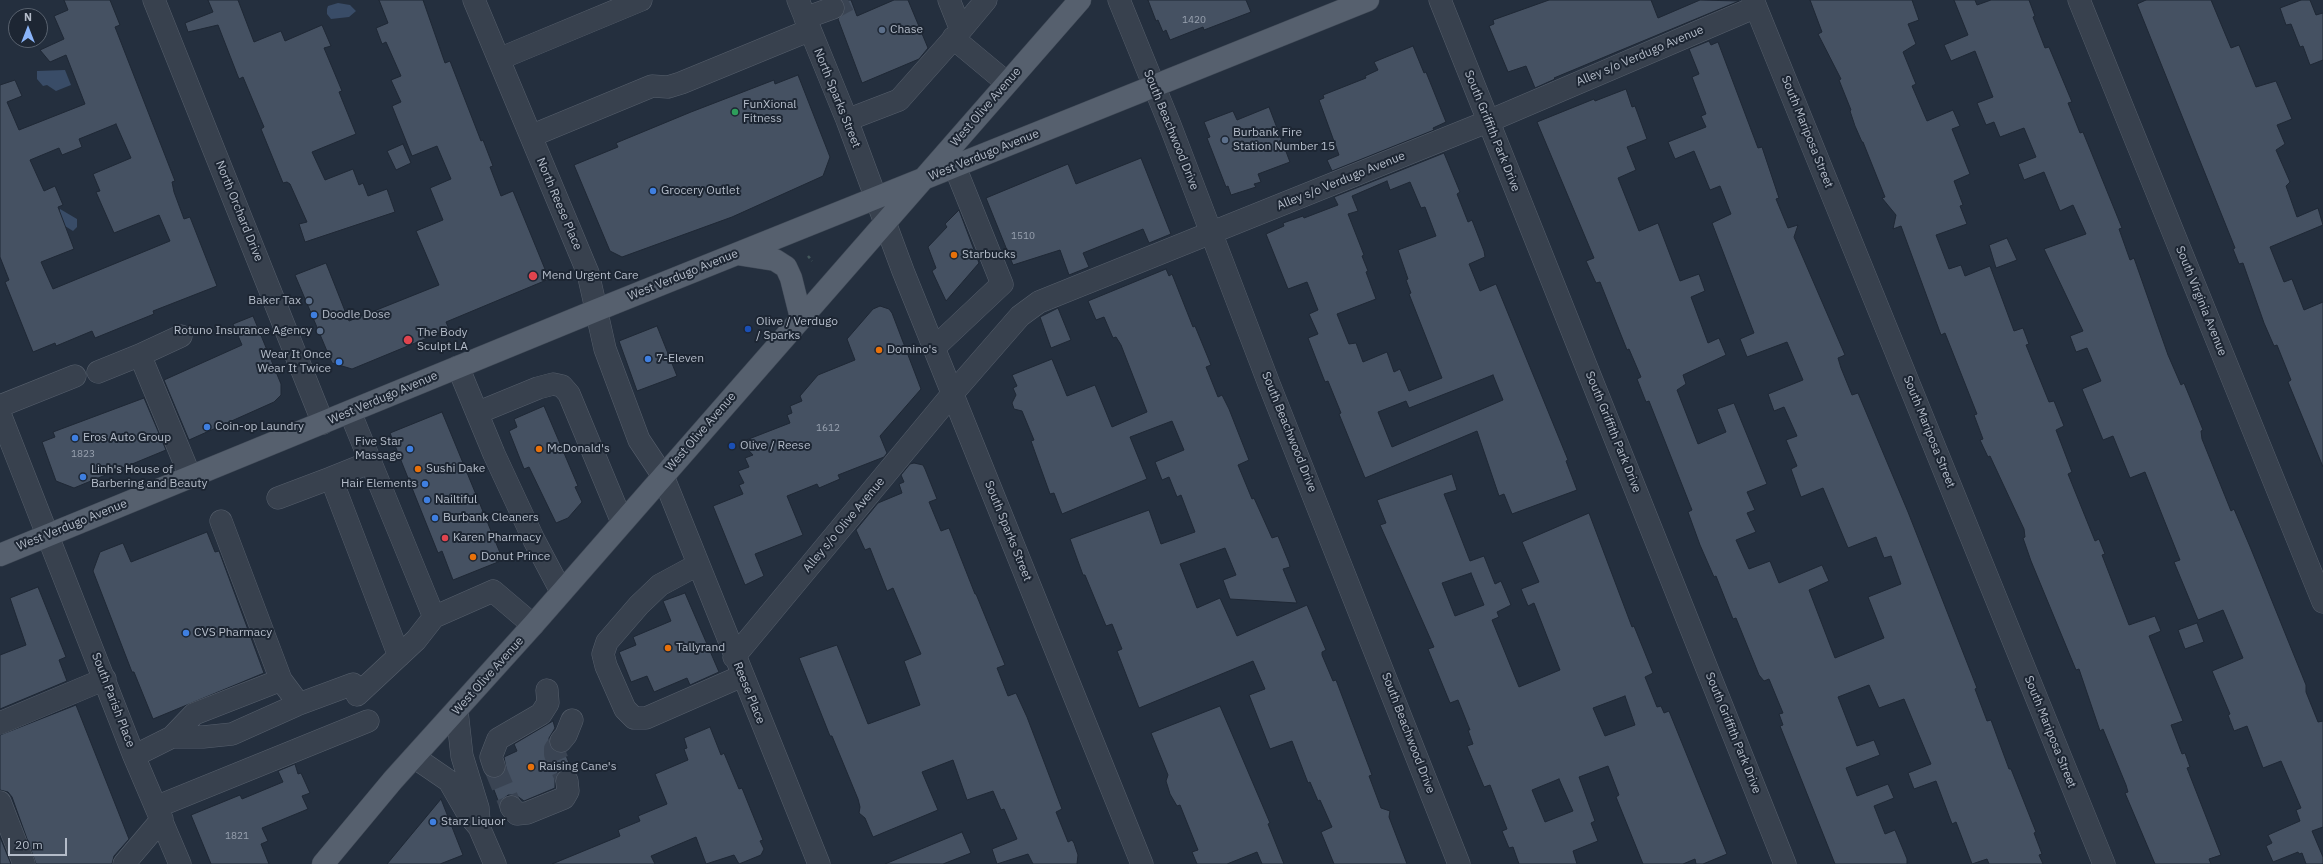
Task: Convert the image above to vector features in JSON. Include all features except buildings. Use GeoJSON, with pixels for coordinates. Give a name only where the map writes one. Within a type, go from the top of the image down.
{"type":"FeatureCollection","features":[{"type":"Feature","properties":{"kind":"main road","name":"West Olive Avenue"},"geometry":{"type":"LineString","coordinates":[[323,864],[414,758],[458,711],[561,591],[1080,0]]}},
{"type":"Feature","properties":{"kind":"main road","name":"West Verdugo Avenue"},"geometry":{"type":"LineString","coordinates":[[0,555],[875,197],[923,180],[1368,0]]}},
{"type":"Feature","properties":{"kind":"main road"},"geometry":{"type":"LineString","coordinates":[[735,254],[775,260],[786,267],[791,278],[801,318]]}},
{"type":"Feature","properties":{"kind":"street","name":"North Orchard Drive"},"geometry":{"type":"LineString","coordinates":[[154,0],[323,423]]}},
{"type":"Feature","properties":{"kind":"street","name":"North Reese Place"},"geometry":{"type":"LineString","coordinates":[[474,0],[588,273],[605,349],[639,440],[663,476]]}},
{"type":"Feature","properties":{"kind":"street"},"geometry":{"type":"LineString","coordinates":[[499,59],[640,0]]}},
{"type":"Feature","properties":{"kind":"street"},"geometry":{"type":"LineString","coordinates":[[949,0],[957,34],[1007,83]]}},
{"type":"Feature","properties":{"kind":"street"},"geometry":{"type":"LineString","coordinates":[[847,120],[899,100],[986,0]]}},
{"type":"Feature","properties":{"kind":"street","name":"South Beachwood Drive"},"geometry":{"type":"LineString","coordinates":[[1119,0],[1212,233],[1269,384],[1459,864]]}},
{"type":"Feature","properties":{"kind":"street","name":"South Griffith Park Drive"},"geometry":{"type":"LineString","coordinates":[[1440,0],[1785,864]]}},
{"type":"Feature","properties":{"kind":"street","name":"South Virginia Avenue"},"geometry":{"type":"LineString","coordinates":[[2079,0],[2323,602]]}},
{"type":"Feature","properties":{"kind":"street","name":"Alley s/o Verdugo Avenue"},"geometry":{"type":"LineString","coordinates":[[953,393],[1020,316],[1039,302],[1489,121],[1755,3]]}},
{"type":"Feature","properties":{"kind":"street","name":"South Mariposa Street"},"geometry":{"type":"LineString","coordinates":[[1755,3],[2104,864]]}},
{"type":"Feature","properties":{"kind":"street"},"geometry":{"type":"LineString","coordinates":[[531,136],[652,86],[668,87],[681,82],[804,16],[833,8]]}},
{"type":"Feature","properties":{"kind":"street","name":"North Sparks Street"},"geometry":{"type":"LineString","coordinates":[[804,16],[847,120],[875,197]]}},
{"type":"Feature","properties":{"kind":"street"},"geometry":{"type":"LineString","coordinates":[[934,348],[1002,284],[955,167]]}},
{"type":"Feature","properties":{"kind":"street","name":"South Sparks Street"},"geometry":{"type":"LineString","coordinates":[[875,197],[884,224],[1142,864]]}},
{"type":"Feature","properties":{"kind":"street"},"geometry":{"type":"LineString","coordinates":[[98,372],[182,336]]}},
{"type":"Feature","properties":{"kind":"street"},"geometry":{"type":"LineString","coordinates":[[140,355],[190,476]]}},
{"type":"Feature","properties":{"kind":"street"},"geometry":{"type":"LineString","coordinates":[[458,367],[534,540],[561,591]]}},
{"type":"Feature","properties":{"kind":"street"},"geometry":{"type":"LineString","coordinates":[[0,406],[75,376]]}},
{"type":"Feature","properties":{"kind":"street"},"geometry":{"type":"LineString","coordinates":[[477,413],[538,388],[553,384],[562,386],[569,394],[622,522]]}},
{"type":"Feature","properties":{"kind":"street","name":"Alley s/o Olive Avenue"},"geometry":{"type":"LineString","coordinates":[[738,666],[953,393]]}},
{"type":"Feature","properties":{"kind":"street"},"geometry":{"type":"LineString","coordinates":[[350,412],[434,617]]}},
{"type":"Feature","properties":{"kind":"street","name":"South Parish Place"},"geometry":{"type":"LineString","coordinates":[[0,414],[134,756],[180,864]]}},
{"type":"Feature","properties":{"kind":"street"},"geometry":{"type":"LineString","coordinates":[[278,498],[371,462]]}},
{"type":"Feature","properties":{"kind":"street","name":"Reese Place"},"geometry":{"type":"LineString","coordinates":[[663,476],[697,565],[818,864]]}},
{"type":"Feature","properties":{"kind":"street"},"geometry":{"type":"LineString","coordinates":[[331,478],[399,656]]}},
{"type":"Feature","properties":{"kind":"street"},"geometry":{"type":"LineString","coordinates":[[221,521],[282,680],[299,704]]}},
{"type":"Feature","properties":{"kind":"street"},"geometry":{"type":"LineString","coordinates":[[697,565],[660,585],[639,605],[607,642],[603,654],[606,666],[625,709],[634,718],[646,718],[738,666]]}},
{"type":"Feature","properties":{"kind":"street"},"geometry":{"type":"LineString","coordinates":[[172,737],[203,737],[232,734],[299,704],[355,689],[399,656],[416,640],[434,617],[493,591],[533,625]]}},
{"type":"Feature","properties":{"kind":"street"},"geometry":{"type":"LineString","coordinates":[[0,723],[105,679]]}},
{"type":"Feature","properties":{"kind":"street"},"geometry":{"type":"LineString","coordinates":[[134,756],[172,737],[194,714],[282,680]]}},
{"type":"Feature","properties":{"kind":"street"},"geometry":{"type":"LineString","coordinates":[[494,766],[491,757],[498,740],[541,714],[548,703],[547,690]]}},
{"type":"Feature","properties":{"kind":"street"},"geometry":{"type":"LineString","coordinates":[[458,711],[462,756],[478,808],[479,827]]}},
{"type":"Feature","properties":{"kind":"street"},"geometry":{"type":"LineString","coordinates":[[561,741],[566,735],[572,720]]}},
{"type":"Feature","properties":{"kind":"street"},"geometry":{"type":"LineString","coordinates":[[124,864],[159,813],[368,721]]}},
{"type":"Feature","properties":{"kind":"street"},"geometry":{"type":"LineString","coordinates":[[414,758],[449,781],[468,814],[479,827],[495,864]]}},
{"type":"Feature","properties":{"kind":"street"},"geometry":{"type":"LineString","coordinates":[[511,807],[517,814],[527,813],[564,798],[568,791],[567,781]]}},
{"type":"Feature","properties":{"kind":"street"},"geometry":{"type":"LineString","coordinates":[[0,802],[24,864]]}},
{"type":"Feature","properties":{"kind":"path"},"geometry":{"type":"LineString","coordinates":[[808,256],[812,261]]}},
{"type":"Feature","properties":{"kind":"water"},"geometry":{"type":"Polygon","coordinates":[[[338,3],[350,5],[356,11],[349,17],[331,19],[327,14],[328,6],[338,3]]]}},
{"type":"Feature","properties":{"kind":"water"},"geometry":{"type":"Polygon","coordinates":[[[65,70],[71,85],[56,91],[47,85],[43,86],[37,79],[37,71],[65,70]]]}},
{"type":"Feature","properties":{"kind":"water"},"geometry":{"type":"Polygon","coordinates":[[[60,209],[77,219],[77,227],[73,231],[65,226],[59,216],[60,209]]]}},
{"type":"Feature","properties":{"kind":"tunnel"},"geometry":{"type":"LineString","coordinates":[[833,8],[848,0]]}},
{"type":"Feature","properties":{"kind":"tunnel"},"geometry":{"type":"LineString","coordinates":[[561,741],[555,749],[555,754],[567,781]]}},
{"type":"Feature","properties":{"kind":"tunnel"},"geometry":{"type":"LineString","coordinates":[[494,766],[511,807]]}},
{"type":"Feature","properties":{"kind":"place","name":"Chase"},"geometry":{"type":"Point","coordinates":[882,30]}},
{"type":"Feature","properties":{"kind":"place","name":"FunXional Fitness"},"geometry":{"type":"Point","coordinates":[735,112]}},
{"type":"Feature","properties":{"kind":"place","name":"Burbank Fire Station Number 15"},"geometry":{"type":"Point","coordinates":[1225,140]}},
{"type":"Feature","properties":{"kind":"place","name":"Grocery Outlet"},"geometry":{"type":"Point","coordinates":[653,191]}},
{"type":"Feature","properties":{"kind":"place","name":"Starbucks"},"geometry":{"type":"Point","coordinates":[954,255]}},
{"type":"Feature","properties":{"kind":"place","name":"Mend Urgent Care"},"geometry":{"type":"Point","coordinates":[533,276]}},
{"type":"Feature","properties":{"kind":"place","name":"Baker Tax"},"geometry":{"type":"Point","coordinates":[309,301]}},
{"type":"Feature","properties":{"kind":"place","name":"Doodle Dose"},"geometry":{"type":"Point","coordinates":[314,315]}},
{"type":"Feature","properties":{"kind":"place","name":"Olive / Verdugo / Sparks"},"geometry":{"type":"Point","coordinates":[748,329]}},
{"type":"Feature","properties":{"kind":"place","name":"Rotuno Insurance Agency"},"geometry":{"type":"Point","coordinates":[320,331]}},
{"type":"Feature","properties":{"kind":"place","name":"The Body Sculpt LA"},"geometry":{"type":"Point","coordinates":[408,340]}},
{"type":"Feature","properties":{"kind":"place","name":"Domino's"},"geometry":{"type":"Point","coordinates":[879,350]}},
{"type":"Feature","properties":{"kind":"place","name":"7-Eleven"},"geometry":{"type":"Point","coordinates":[648,359]}},
{"type":"Feature","properties":{"kind":"place","name":"Wear It Once Wear It Twice"},"geometry":{"type":"Point","coordinates":[339,362]}},
{"type":"Feature","properties":{"kind":"place","name":"Coin-op Laundry"},"geometry":{"type":"Point","coordinates":[207,427]}},
{"type":"Feature","properties":{"kind":"place","name":"Eros Auto Group"},"geometry":{"type":"Point","coordinates":[75,438]}},
{"type":"Feature","properties":{"kind":"place","name":"Olive / Reese"},"geometry":{"type":"Point","coordinates":[732,446]}},
{"type":"Feature","properties":{"kind":"place","name":"Five Star Massage"},"geometry":{"type":"Point","coordinates":[410,449]}},
{"type":"Feature","properties":{"kind":"place","name":"McDonald's"},"geometry":{"type":"Point","coordinates":[539,449]}},
{"type":"Feature","properties":{"kind":"place","name":"Sushi Dake"},"geometry":{"type":"Point","coordinates":[418,469]}},
{"type":"Feature","properties":{"kind":"place","name":"Linh's House of Barbering and Beauty"},"geometry":{"type":"Point","coordinates":[83,477]}},
{"type":"Feature","properties":{"kind":"place","name":"Hair Elements"},"geometry":{"type":"Point","coordinates":[425,484]}},
{"type":"Feature","properties":{"kind":"place","name":"Nailtiful"},"geometry":{"type":"Point","coordinates":[427,500]}},
{"type":"Feature","properties":{"kind":"place","name":"Burbank Cleaners"},"geometry":{"type":"Point","coordinates":[435,518]}},
{"type":"Feature","properties":{"kind":"place","name":"Karen Pharmacy"},"geometry":{"type":"Point","coordinates":[445,538]}},
{"type":"Feature","properties":{"kind":"place","name":"Donut Prince"},"geometry":{"type":"Point","coordinates":[473,557]}},
{"type":"Feature","properties":{"kind":"place","name":"CVS Pharmacy"},"geometry":{"type":"Point","coordinates":[186,633]}},
{"type":"Feature","properties":{"kind":"place","name":"Tallyrand"},"geometry":{"type":"Point","coordinates":[668,648]}},
{"type":"Feature","properties":{"kind":"place","name":"Raising Cane's"},"geometry":{"type":"Point","coordinates":[531,767]}},
{"type":"Feature","properties":{"kind":"place","name":"Starz Liquor"},"geometry":{"type":"Point","coordinates":[433,822]}}]}
